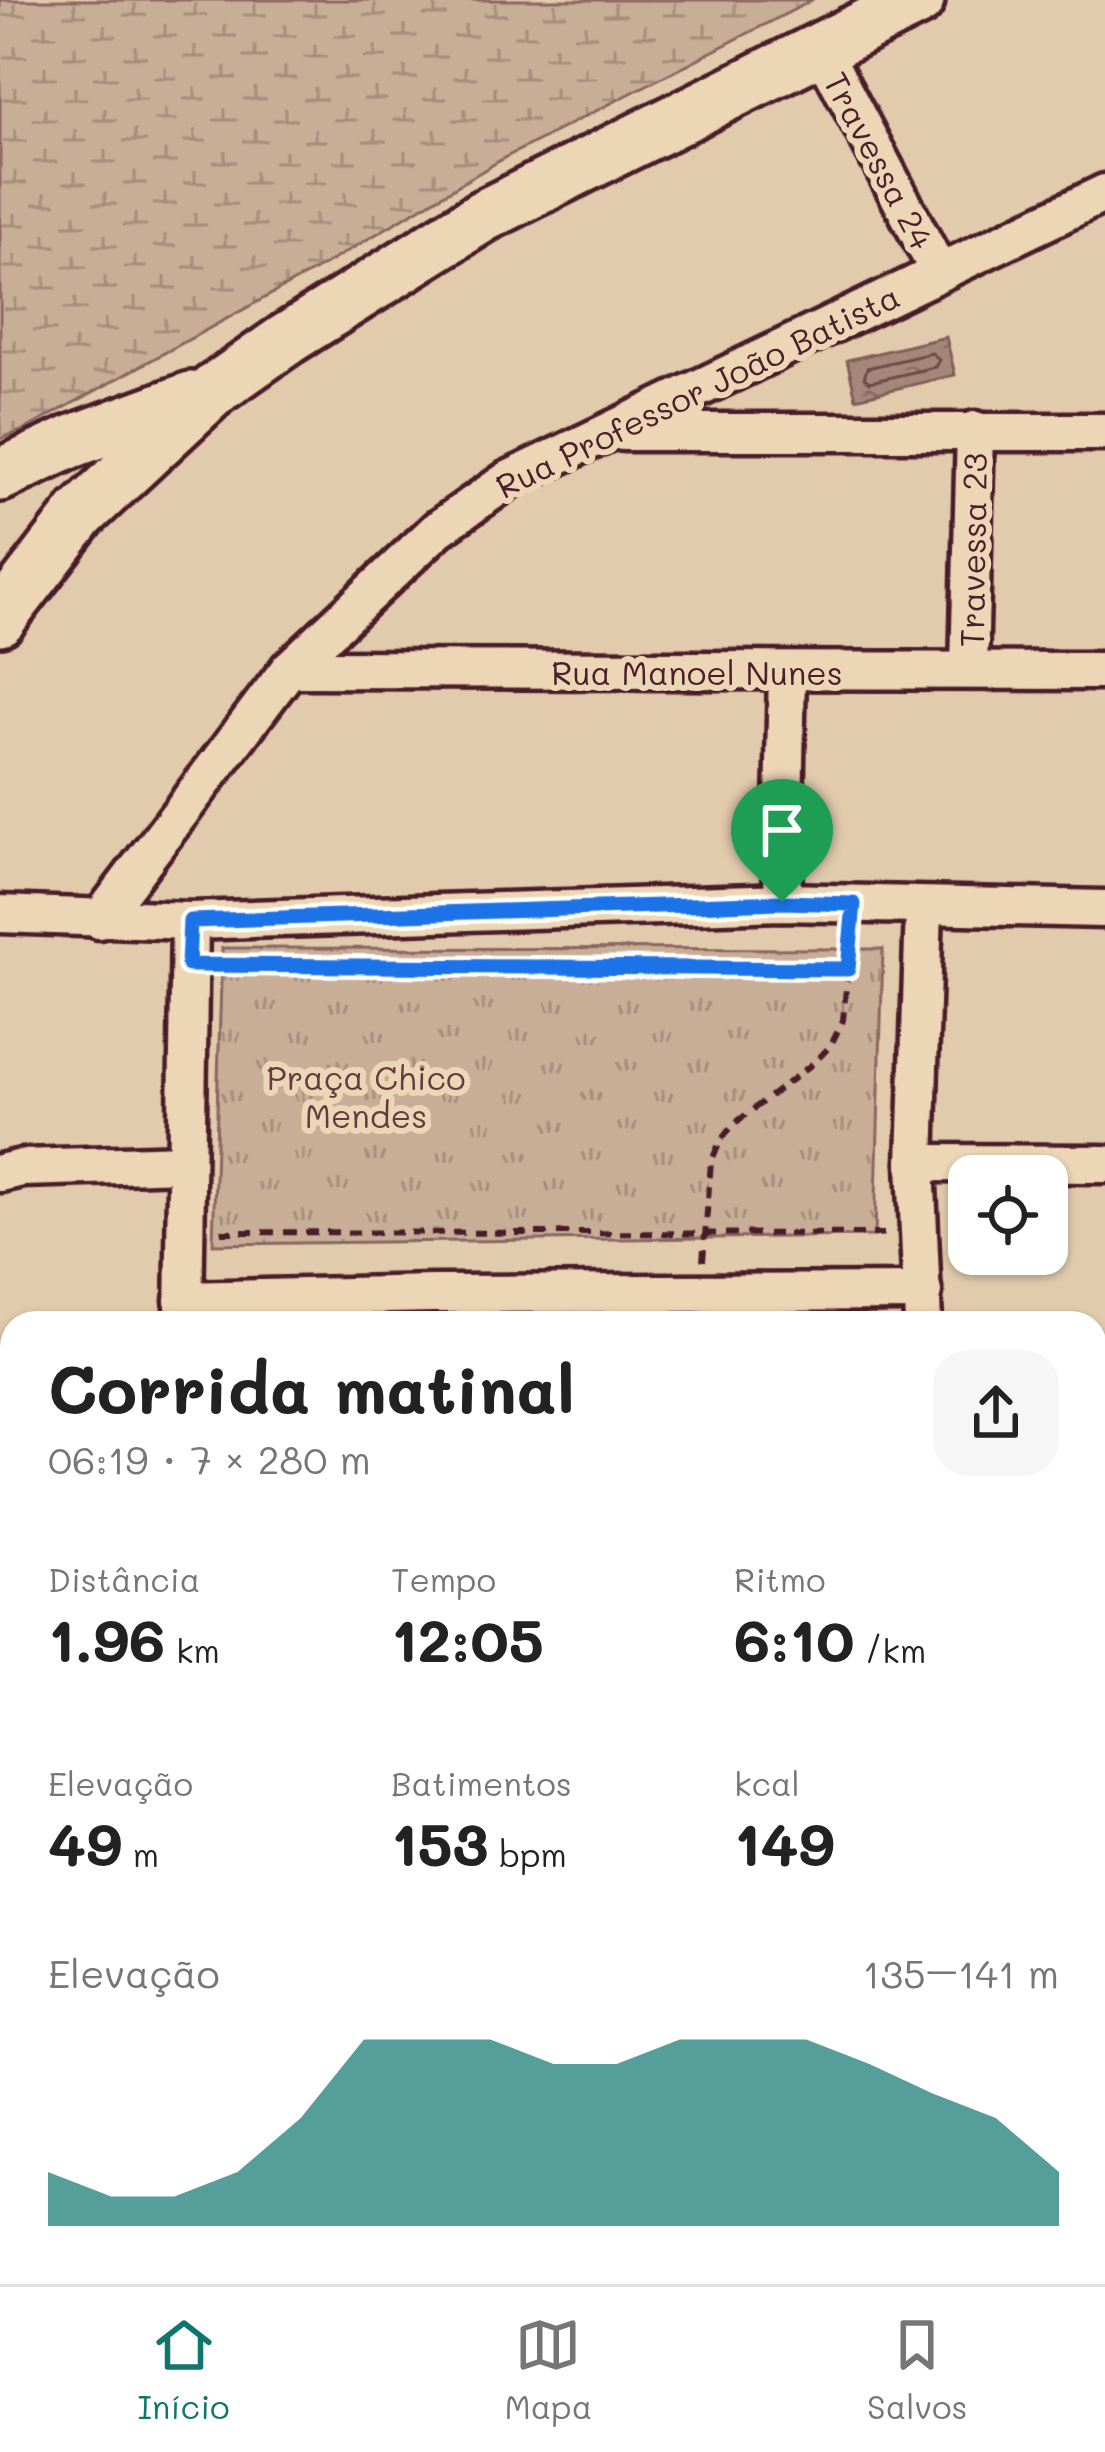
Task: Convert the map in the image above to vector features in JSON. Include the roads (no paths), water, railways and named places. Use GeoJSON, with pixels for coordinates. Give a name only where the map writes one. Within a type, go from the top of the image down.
{"type":"FeatureCollection","features":[{"type":"Feature","properties":{"kind":"street"},"geometry":{"type":"LineString","coordinates":[[0,619],[81,514],[214,390],[484,216],[918,0]]}},
{"type":"Feature","properties":{"kind":"street","name":"Travessa 24"},"geometry":{"type":"LineString","coordinates":[[821,48],[939,272]]}},
{"type":"Feature","properties":{"kind":"street","name":"Rua Professor João Batista"},"geometry":{"type":"LineString","coordinates":[[99,920],[289,670],[463,508],[508,480],[1105,193]]}},
{"type":"Feature","properties":{"kind":"street"},"geometry":{"type":"LineString","coordinates":[[0,475],[71,442],[214,390]]}},
{"type":"Feature","properties":{"kind":"street","name":"Travessa 23"},"geometry":{"type":"LineString","coordinates":[[969,670],[975,430]]}},
{"type":"Feature","properties":{"kind":"street"},"geometry":{"type":"LineString","coordinates":[[610,432],[1105,432]]}},
{"type":"Feature","properties":{"kind":"street"},"geometry":{"type":"LineString","coordinates":[[0,475],[64,484],[77,496],[81,514]]}},
{"type":"Feature","properties":{"kind":"street","name":"Rua Manoel Nunes"},"geometry":{"type":"LineString","coordinates":[[289,670],[1105,671]]}},
{"type":"Feature","properties":{"kind":"street"},"geometry":{"type":"LineString","coordinates":[[782,902],[787,671]]}},
{"type":"Feature","properties":{"kind":"street"},"geometry":{"type":"LineString","coordinates":[[0,914],[190,921],[782,902],[1105,909]]}},
{"type":"Feature","properties":{"kind":"street"},"geometry":{"type":"LineString","coordinates":[[190,921],[184,1311],[681,1304],[923,1307],[916,1163],[924,907]]}},
{"type":"Feature","properties":{"kind":"street"},"geometry":{"type":"LineString","coordinates":[[0,1173],[22,1168],[184,1163]]}},
{"type":"Feature","properties":{"kind":"street"},"geometry":{"type":"LineString","coordinates":[[916,1163],[1105,1164]]}},
{"type":"Feature","properties":{"kind":"water"},"geometry":{"type":"Polygon","coordinates":[[[946,337],[955,375],[856,398],[847,360],[946,337]]]}},
{"type":"Feature","properties":{"kind":"park label","name":"Praça Chico Mendes"},"geometry":{"type":"Point","coordinates":[366,1095]}}]}
